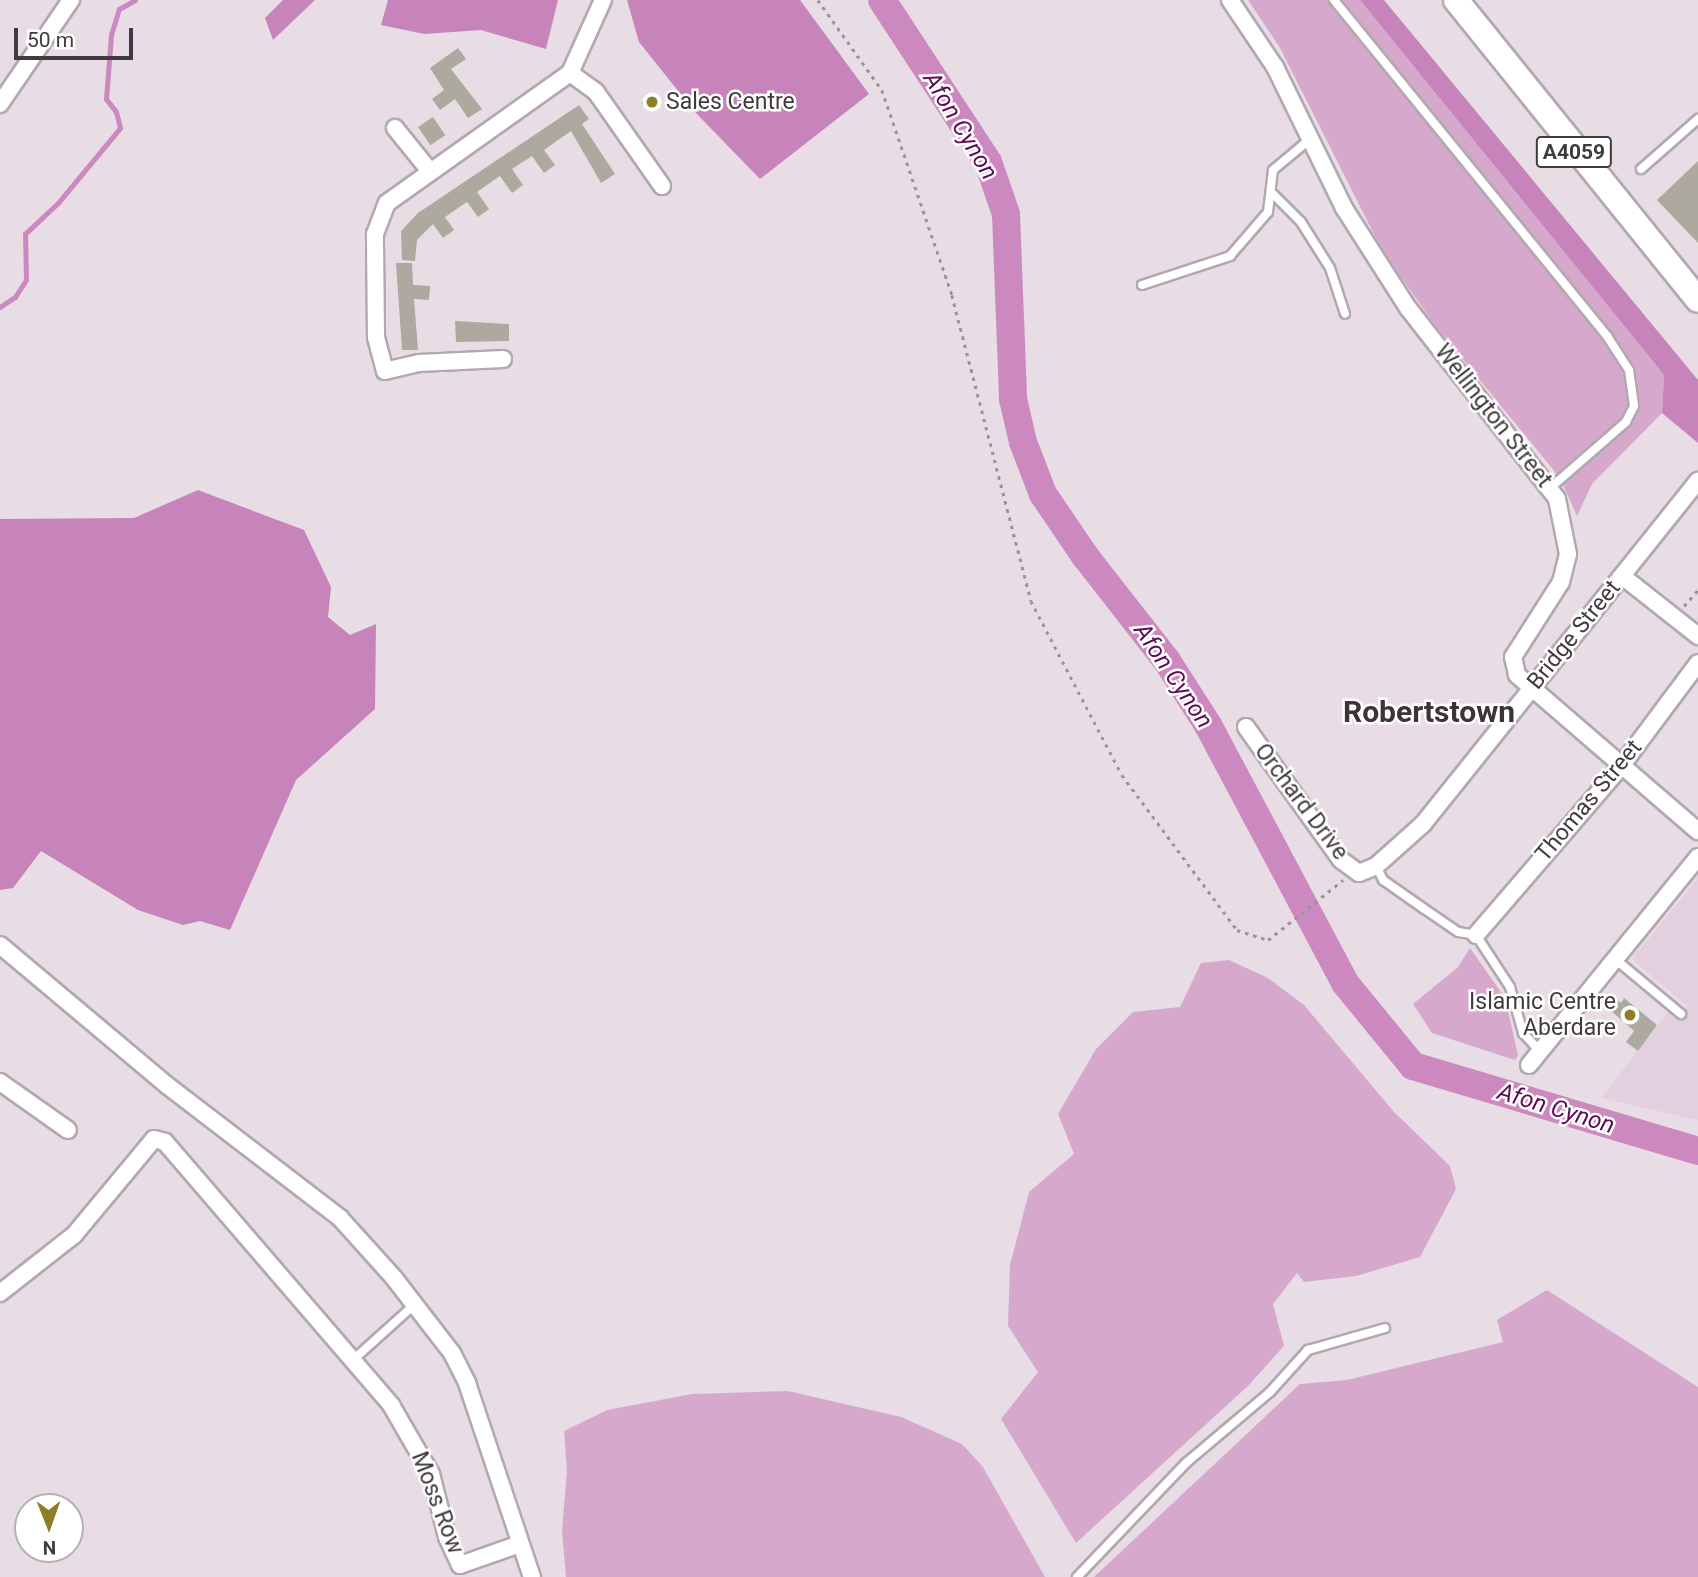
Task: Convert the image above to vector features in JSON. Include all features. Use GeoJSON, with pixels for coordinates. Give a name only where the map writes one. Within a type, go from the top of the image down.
{"type":"FeatureCollection","features":[{"type":"Feature","properties":{"kind":"main road","name":"A4059"},"geometry":{"type":"LineString","coordinates":[[1456,0],[1698,300]]}},
{"type":"Feature","properties":{"kind":"street"},"geometry":{"type":"LineString","coordinates":[[0,104],[71,0]]}},
{"type":"Feature","properties":{"kind":"street"},"geometry":{"type":"LineString","coordinates":[[503,359],[419,363],[385,371],[376,337],[375,234],[387,203],[429,170],[570,73],[603,0]]}},
{"type":"Feature","properties":{"kind":"street","name":"Wellington Street"},"geometry":{"type":"LineString","coordinates":[[1232,1],[1275,67],[1344,208],[1408,307],[1557,499],[1568,554],[1561,582],[1513,657],[1517,675],[1530,690],[1698,831]]}},
{"type":"Feature","properties":{"kind":"street"},"geometry":{"type":"LineString","coordinates":[[570,73],[596,92],[662,186]]}},
{"type":"Feature","properties":{"kind":"street"},"geometry":{"type":"LineString","coordinates":[[395,128],[429,170]]}},
{"type":"Feature","properties":{"kind":"street","name":"Bridge Street"},"geometry":{"type":"LineString","coordinates":[[1359,873],[1376,866],[1423,824],[1698,481]]}},
{"type":"Feature","properties":{"kind":"street"},"geometry":{"type":"LineString","coordinates":[[1622,576],[1698,636]]}},
{"type":"Feature","properties":{"kind":"street","name":"Thomas Street"},"geometry":{"type":"LineString","coordinates":[[1476,936],[1622,765],[1698,663]]}},
{"type":"Feature","properties":{"kind":"street","name":"Orchard Drive"},"geometry":{"type":"LineString","coordinates":[[1246,727],[1341,860],[1359,873]]}},
{"type":"Feature","properties":{"kind":"street"},"geometry":{"type":"LineString","coordinates":[[1530,1065],[1698,857]]}},
{"type":"Feature","properties":{"kind":"street"},"geometry":{"type":"LineString","coordinates":[[0,945],[169,1086],[340,1218],[416,1303],[467,1383],[517,1545],[532,1577]]}},
{"type":"Feature","properties":{"kind":"street"},"geometry":{"type":"LineString","coordinates":[[0,1082],[68,1130]]}},
{"type":"Feature","properties":{"kind":"street"},"geometry":{"type":"LineString","coordinates":[[0,1293],[74,1235],[154,1139],[166,1142],[354,1359]]}},
{"type":"Feature","properties":{"kind":"street","name":"Moss Row"},"geometry":{"type":"LineString","coordinates":[[354,1359],[391,1405],[431,1474],[447,1537],[460,1565],[517,1545]]}},
{"type":"Feature","properties":{"kind":"lane"},"geometry":{"type":"LineString","coordinates":[[1334,0],[1607,336],[1629,370],[1633,406],[1626,422],[1549,489]]}},
{"type":"Feature","properties":{"kind":"lane"},"geometry":{"type":"LineString","coordinates":[[1642,169],[1698,119]]}},
{"type":"Feature","properties":{"kind":"lane"},"geometry":{"type":"LineString","coordinates":[[1142,285],[1230,256],[1268,212],[1273,170],[1309,140]]}},
{"type":"Feature","properties":{"kind":"lane"},"geometry":{"type":"LineString","coordinates":[[1271,192],[1301,222],[1330,268],[1345,314]]}},
{"type":"Feature","properties":{"kind":"lane"},"geometry":{"type":"LineString","coordinates":[[1376,866],[1383,880],[1458,932],[1476,936],[1510,987],[1522,1032],[1540,1051]]}},
{"type":"Feature","properties":{"kind":"lane"},"geometry":{"type":"LineString","coordinates":[[1615,959],[1681,1014]]}},
{"type":"Feature","properties":{"kind":"lane"},"geometry":{"type":"LineString","coordinates":[[354,1359],[416,1303]]}},
{"type":"Feature","properties":{"kind":"lane"},"geometry":{"type":"LineString","coordinates":[[1077,1577],[1186,1463],[1270,1392],[1308,1350],[1385,1328]]}},
{"type":"Feature","properties":{"kind":"path"},"geometry":{"type":"LineString","coordinates":[[818,0],[882,90],[952,295],[1031,601],[1122,775],[1237,930],[1268,940],[1322,895],[1359,873]]}},
{"type":"Feature","properties":{"kind":"path"},"geometry":{"type":"LineString","coordinates":[[1675,618],[1698,590]]}},
{"type":"Feature","properties":{"kind":"shaded area"},"geometry":{"type":"Polygon","coordinates":[[[283,0],[315,0],[273,40],[265,18],[283,0]]]}},
{"type":"Feature","properties":{"kind":"shaded area"},"geometry":{"type":"Polygon","coordinates":[[[388,0],[558,0],[546,49],[481,30],[424,34],[381,25],[388,0]]]}},
{"type":"Feature","properties":{"kind":"shaded area"},"geometry":{"type":"Polygon","coordinates":[[[627,0],[800,0],[869,94],[760,179],[695,112],[639,42],[627,0]]]}},
{"type":"Feature","properties":{"kind":"shaded area"},"geometry":{"type":"Polygon","coordinates":[[[1248,0],[1360,0],[1664,375],[1662,413],[1592,484],[1577,516],[1560,478],[1434,324],[1382,250],[1280,48],[1248,0]]]}},
{"type":"Feature","properties":{"kind":"shaded area"},"geometry":{"type":"Polygon","coordinates":[[[1360,0],[1384,0],[1698,380],[1698,443],[1662,413],[1664,375],[1360,0]]]}},
{"type":"Feature","properties":{"kind":"shaded area"},"geometry":{"type":"Polygon","coordinates":[[[198,490],[304,530],[331,587],[328,617],[350,635],[376,624],[375,709],[296,780],[230,930],[200,921],[183,925],[138,910],[41,851],[13,888],[0,890],[0,519],[134,518],[198,490]]]}},
{"type":"Feature","properties":{"kind":"shaded area"},"geometry":{"type":"Polygon","coordinates":[[[1698,878],[1698,1120],[1601,1098],[1667,1013],[1681,1014],[1687,1006],[1632,959],[1698,878]]]}},
{"type":"Feature","properties":{"kind":"shaded area"},"geometry":{"type":"Polygon","coordinates":[[[1470,948],[1505,998],[1518,1055],[1515,1060],[1432,1033],[1413,1004],[1458,967],[1470,948]]]}},
{"type":"Feature","properties":{"kind":"shaded area"},"geometry":{"type":"Polygon","coordinates":[[[1229,960],[1268,978],[1304,1005],[1394,1112],[1450,1166],[1456,1189],[1420,1257],[1356,1276],[1304,1282],[1297,1273],[1273,1304],[1284,1346],[1249,1385],[1076,1543],[1001,1419],[1038,1372],[1008,1326],[1010,1265],[1029,1192],[1074,1154],[1058,1114],[1096,1049],[1133,1012],[1180,1007],[1201,963],[1229,960]]]}},
{"type":"Feature","properties":{"kind":"shaded area"},"geometry":{"type":"Polygon","coordinates":[[[1547,1290],[1698,1387],[1698,1577],[1094,1577],[1300,1384],[1347,1380],[1503,1342],[1497,1320],[1547,1290]]]}},
{"type":"Feature","properties":{"kind":"shaded area"},"geometry":{"type":"Polygon","coordinates":[[[788,1391],[901,1417],[962,1444],[983,1467],[1045,1577],[566,1577],[562,1531],[567,1470],[564,1431],[607,1410],[692,1394],[788,1391]]]}},
{"type":"Feature","properties":{"kind":"building"},"geometry":{"type":"Polygon","coordinates":[[[458,48],[466,59],[451,69],[482,109],[468,118],[455,99],[440,110],[432,99],[444,90],[430,68],[458,48]]]}},
{"type":"Feature","properties":{"kind":"building","name":"Sales Centre"},"geometry":{"type":"Polygon","coordinates":[[[648,93],[661,101],[654,111],[642,103],[648,93]]]}},
{"type":"Feature","properties":{"kind":"building"},"geometry":{"type":"Polygon","coordinates":[[[579,105],[589,119],[582,124],[615,174],[601,183],[571,131],[544,150],[555,165],[544,173],[532,156],[512,169],[523,185],[512,193],[500,176],[477,192],[489,209],[478,217],[467,202],[445,217],[454,230],[443,238],[433,224],[417,240],[415,261],[402,260],[401,231],[418,213],[579,105]]]}},
{"type":"Feature","properties":{"kind":"building"},"geometry":{"type":"Polygon","coordinates":[[[433,117],[445,135],[430,145],[418,127],[433,117]]]}},
{"type":"Feature","properties":{"kind":"building"},"geometry":{"type":"Polygon","coordinates":[[[1698,161],[1698,243],[1657,200],[1698,161]]]}},
{"type":"Feature","properties":{"kind":"building"},"geometry":{"type":"Polygon","coordinates":[[[396,263],[412,263],[413,285],[430,286],[429,300],[414,299],[418,350],[402,350],[396,263]]]}},
{"type":"Feature","properties":{"kind":"building"},"geometry":{"type":"Polygon","coordinates":[[[455,321],[509,324],[509,341],[456,342],[455,321]]]}},
{"type":"Feature","properties":{"kind":"building","name":"Islamic Centre Aberdare"},"geometry":{"type":"Polygon","coordinates":[[[1615,998],[1621,1003],[1624,998],[1657,1025],[1638,1051],[1626,1042],[1634,1031],[1608,1008],[1615,998]]]}},
{"type":"Feature","properties":{"kind":"waterway"},"geometry":{"type":"LineString","coordinates":[[0,307],[15,297],[26,280],[25,234],[58,203],[120,128],[116,112],[106,99],[111,35],[119,9],[135,0]]}},
{"type":"Feature","properties":{"kind":"waterway","name":"Afon Cynon"},"geometry":{"type":"LineString","coordinates":[[882,0],[988,162],[1006,214],[1013,399],[1023,442],[1043,494],[1085,556],[1167,661],[1208,725],[1345,983],[1413,1066],[1698,1151]]}},
{"type":"Feature","properties":{"kind":"place","name":"Sales Centre"},"geometry":{"type":"Point","coordinates":[652,102]}},
{"type":"Feature","properties":{"kind":"place","name":"Islamic Centre Aberdare"},"geometry":{"type":"Point","coordinates":[1630,1015]}},
{"type":"Feature","properties":{"kind":"district","name":"Robertstown"},"geometry":{"type":"Point","coordinates":[1429,712]}}]}
